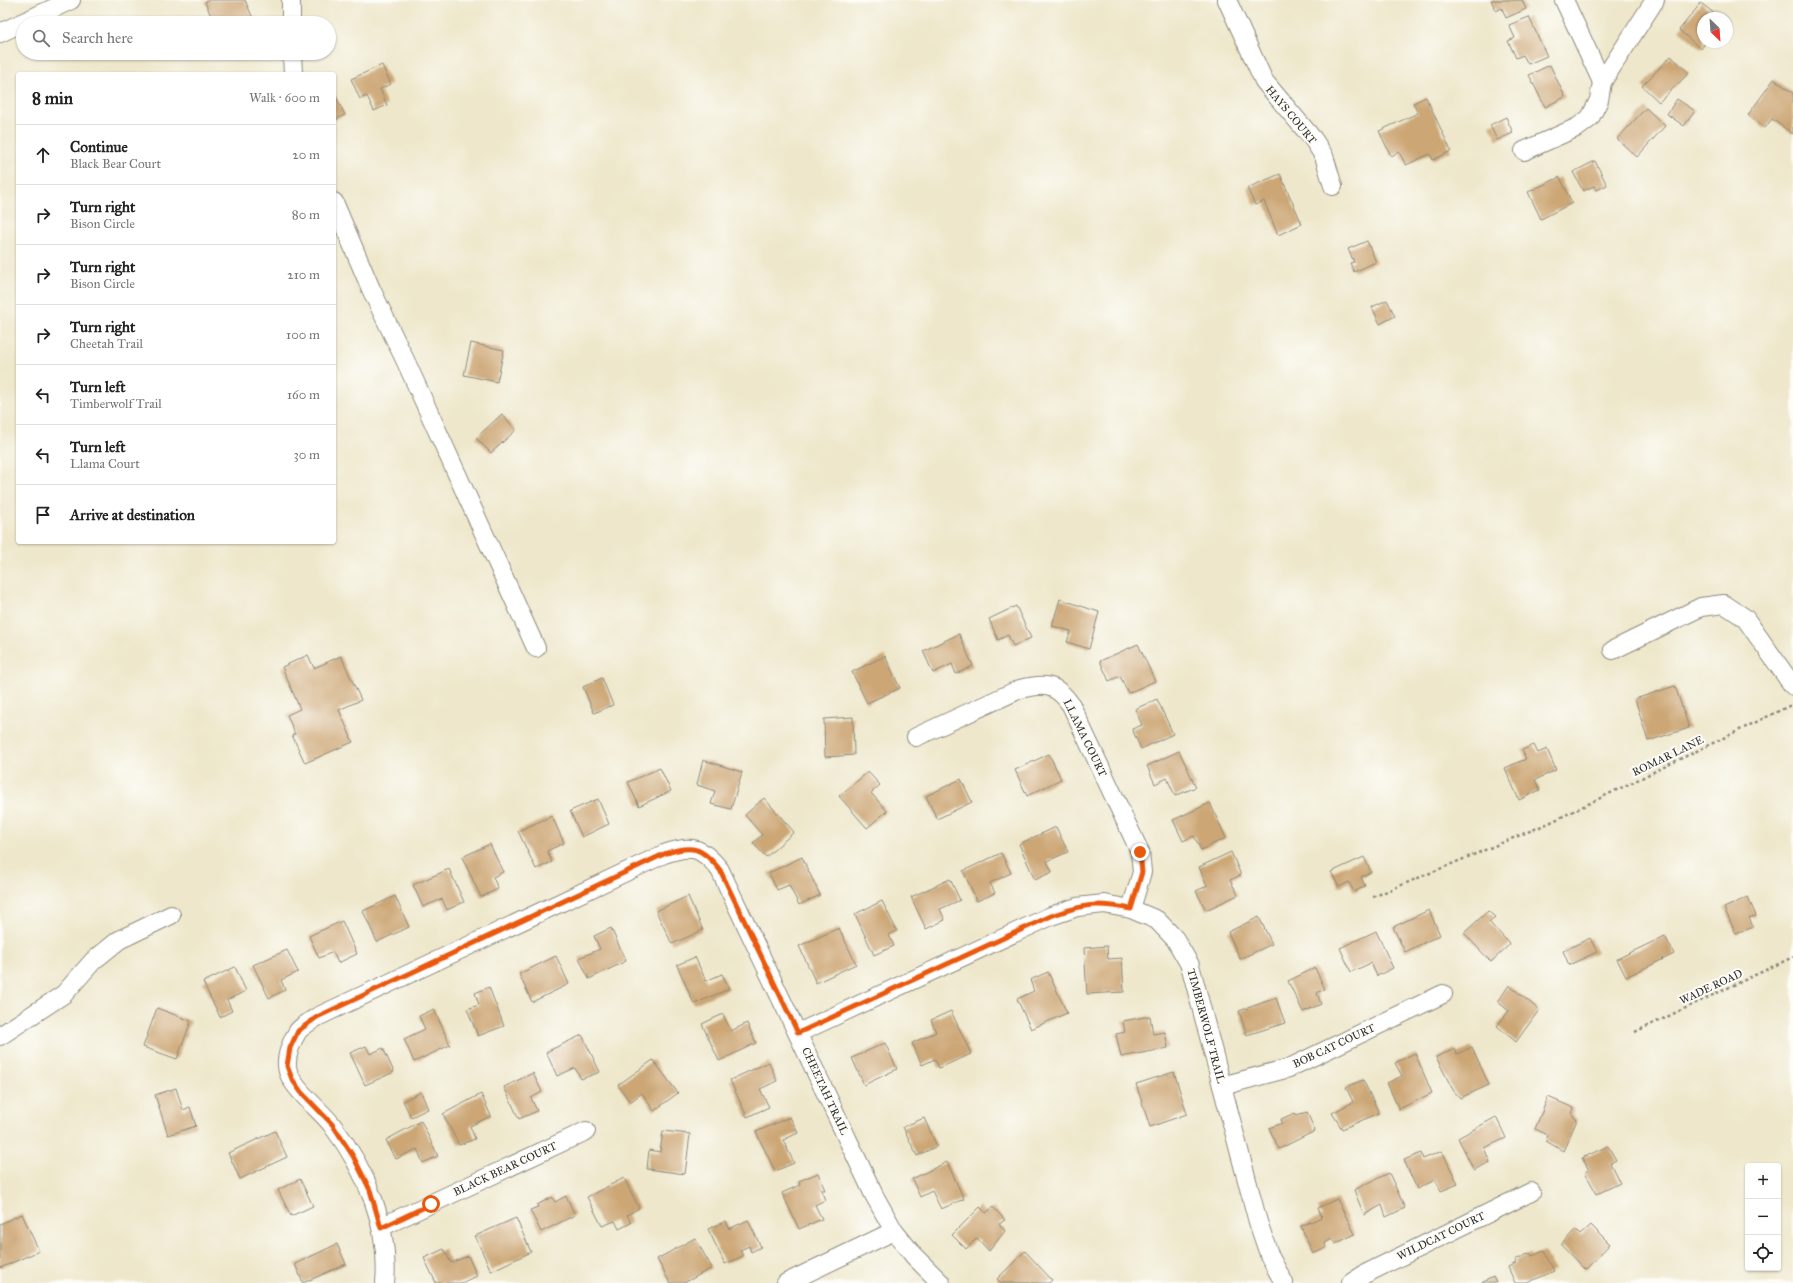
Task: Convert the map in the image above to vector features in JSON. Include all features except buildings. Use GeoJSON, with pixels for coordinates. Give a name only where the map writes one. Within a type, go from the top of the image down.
{"type":"FeatureCollection","features":[{"type":"Feature","properties":{"kind":"street"},"geometry":{"type":"LineString","coordinates":[[36,16],[71,0]]}},
{"type":"Feature","properties":{"kind":"street"},"geometry":{"type":"LineString","coordinates":[[291,0],[291,16]]}},
{"type":"Feature","properties":{"kind":"street","name":"HAYS COURT"},"geometry":{"type":"LineString","coordinates":[[1227,0],[1264,81],[1313,139],[1324,156],[1333,186]]}},
{"type":"Feature","properties":{"kind":"street"},"geometry":{"type":"LineString","coordinates":[[1564,0],[1602,82]]}},
{"type":"Feature","properties":{"kind":"street"},"geometry":{"type":"LineString","coordinates":[[1524,151],[1578,127],[1590,118],[1599,100],[1602,82],[1655,0]]}},
{"type":"Feature","properties":{"kind":"street"},"geometry":{"type":"LineString","coordinates":[[0,32],[16,25]]}},
{"type":"Feature","properties":{"kind":"street"},"geometry":{"type":"LineString","coordinates":[[292,60],[293,72]]}},
{"type":"Feature","properties":{"kind":"street"},"geometry":{"type":"LineString","coordinates":[[336,207],[371,289],[406,362],[536,648]]}},
{"type":"Feature","properties":{"kind":"street"},"geometry":{"type":"LineString","coordinates":[[1613,650],[1701,607],[1724,604],[1745,618],[1760,636],[1793,686]]}},
{"type":"Feature","properties":{"kind":"street","name":"LLAMA COURT"},"geometry":{"type":"LineString","coordinates":[[916,737],[1020,689],[1037,685],[1051,687],[1063,693],[1071,705],[1140,852],[1142,872],[1131,909]]}},
{"type":"Feature","properties":{"kind":"street","name":"CHEETAH TRAIL"},"geometry":{"type":"LineString","coordinates":[[381,1228],[370,1190],[353,1156],[332,1124],[301,1092],[292,1079],[287,1066],[290,1048],[298,1031],[317,1017],[664,854],[690,848],[700,850],[710,856],[720,870],[874,1195],[894,1231],[914,1256],[941,1283]]}},
{"type":"Feature","properties":{"kind":"street","name":"TIMBERWOLF TRAIL"},"geometry":{"type":"LineString","coordinates":[[798,1033],[1051,916],[1077,906],[1104,904],[1131,909],[1156,920],[1175,939],[1190,965],[1258,1222],[1270,1257],[1284,1283]]}},
{"type":"Feature","properties":{"kind":"street"},"geometry":{"type":"LineString","coordinates":[[0,1036],[64,994],[93,961],[118,940],[171,915]]}},
{"type":"Feature","properties":{"kind":"street","name":"BOB CAT COURT"},"geometry":{"type":"LineString","coordinates":[[1222,1086],[1289,1068],[1443,994]]}},
{"type":"Feature","properties":{"kind":"street","name":"BLACK BEAR COURT"},"geometry":{"type":"LineString","coordinates":[[381,1228],[586,1131]]}},
{"type":"Feature","properties":{"kind":"street","name":"WILDCAT COURT"},"geometry":{"type":"LineString","coordinates":[[1351,1283],[1365,1274],[1531,1192]]}},
{"type":"Feature","properties":{"kind":"street"},"geometry":{"type":"LineString","coordinates":[[381,1228],[386,1263],[385,1283]]}},
{"type":"Feature","properties":{"kind":"street"},"geometry":{"type":"LineString","coordinates":[[786,1283],[894,1231]]}},
{"type":"Feature","properties":{"kind":"path","name":"ROMAR LANE"},"geometry":{"type":"LineString","coordinates":[[1373,897],[1549,823],[1793,704]]}},
{"type":"Feature","properties":{"kind":"path","name":"WADE ROAD"},"geometry":{"type":"LineString","coordinates":[[1635,1032],[1793,957]]}},
{"type":"Feature","properties":{"kind":"route"},"geometry":{"type":"LineString","coordinates":[[431,1204],[381,1228],[370,1190],[353,1156],[332,1124],[301,1092],[292,1079],[287,1066],[290,1048],[298,1031],[317,1017],[664,854],[690,848],[700,850],[710,856],[720,870],[798,1033],[1051,916],[1077,906],[1104,904],[1131,909],[1142,872],[1140,852]]}}]}
